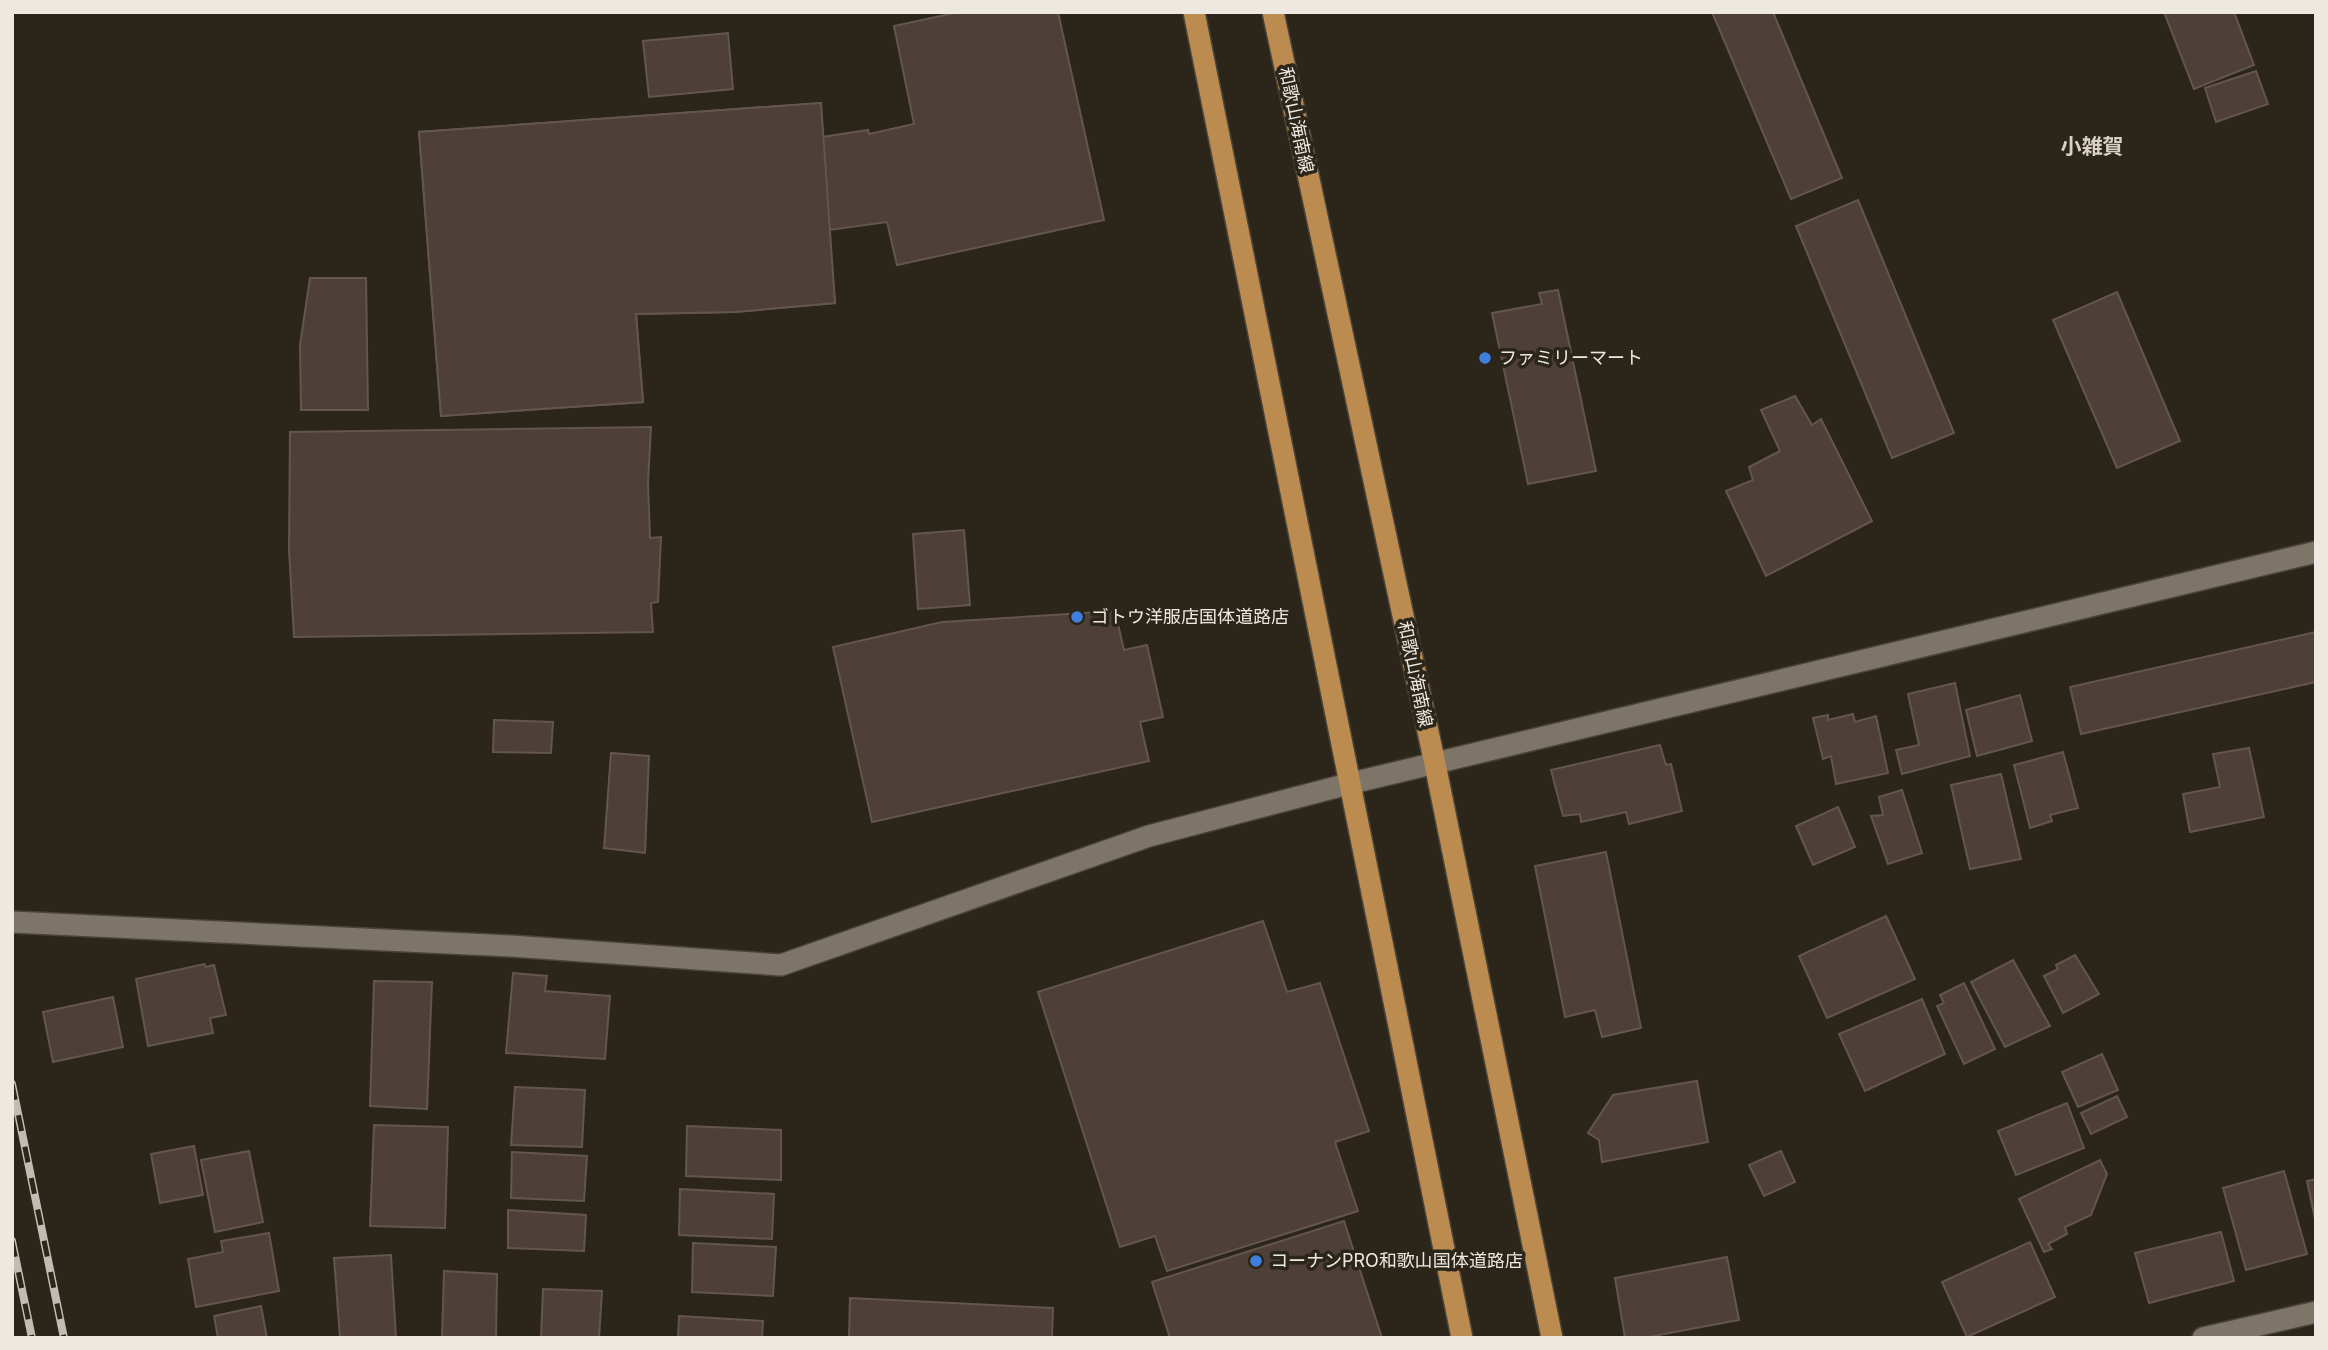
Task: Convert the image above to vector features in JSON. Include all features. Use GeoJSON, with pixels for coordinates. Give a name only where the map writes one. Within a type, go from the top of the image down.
{"type":"FeatureCollection","features":[{"type":"Feature","properties":{"kind":"main road"},"geometry":{"type":"LineString","coordinates":[[1194,12],[1352,783],[1462,1338]]}},
{"type":"Feature","properties":{"kind":"main road","name":"和歌山海南線"},"geometry":{"type":"LineString","coordinates":[[1273,12],[1435,764],[1552,1338]]}},
{"type":"Feature","properties":{"kind":"street"},"geometry":{"type":"LineString","coordinates":[[12,922],[511,946],[781,965],[1149,836],[1352,783],[2316,552]]}},
{"type":"Feature","properties":{"kind":"street"},"geometry":{"type":"LineString","coordinates":[[2203,1338],[2316,1312]]}},
{"type":"Feature","properties":{"kind":"building"},"geometry":{"type":"Polygon","coordinates":[[[959,12],[1058,12],[1104,220],[897,265],[887,222],[829,230],[835,303],[735,312],[636,314],[643,402],[441,416],[419,132],[821,103],[822,137],[868,130],[869,134],[914,124],[894,26],[959,12]]]}},
{"type":"Feature","properties":{"kind":"building"},"geometry":{"type":"Polygon","coordinates":[[[1712,12],[1773,12],[1842,178],[1791,199],[1712,12]]]}},
{"type":"Feature","properties":{"kind":"building"},"geometry":{"type":"Polygon","coordinates":[[[2164,12],[2234,12],[2254,65],[2194,89],[2164,12]]]}},
{"type":"Feature","properties":{"kind":"building"},"geometry":{"type":"Polygon","coordinates":[[[728,33],[733,89],[649,97],[643,41],[728,33]]]}},
{"type":"Feature","properties":{"kind":"building"},"geometry":{"type":"Polygon","coordinates":[[[2256,71],[2268,104],[2216,122],[2205,88],[2256,71]]]}},
{"type":"Feature","properties":{"kind":"building"},"geometry":{"type":"Polygon","coordinates":[[[821,103],[835,303],[735,312],[636,314],[643,402],[441,416],[419,132],[821,103]]]}},
{"type":"Feature","properties":{"kind":"building"},"geometry":{"type":"Polygon","coordinates":[[[1858,200],[1954,433],[1892,458],[1796,226],[1858,200]]]}},
{"type":"Feature","properties":{"kind":"building"},"geometry":{"type":"Polygon","coordinates":[[[310,278],[366,278],[368,410],[301,410],[300,345],[310,278]]]}},
{"type":"Feature","properties":{"kind":"building"},"geometry":{"type":"Polygon","coordinates":[[[1558,290],[1596,471],[1528,484],[1492,313],[1542,304],[1539,293],[1558,290]]]}},
{"type":"Feature","properties":{"kind":"building"},"geometry":{"type":"Polygon","coordinates":[[[2117,292],[2180,441],[2117,468],[2053,320],[2117,292]]]}},
{"type":"Feature","properties":{"kind":"building"},"geometry":{"type":"Polygon","coordinates":[[[1795,396],[1812,425],[1821,419],[1872,521],[1766,576],[1726,491],[1753,480],[1749,467],[1780,451],[1761,410],[1795,396]]]}},
{"type":"Feature","properties":{"kind":"building"},"geometry":{"type":"Polygon","coordinates":[[[651,427],[648,483],[650,538],[661,537],[658,602],[651,603],[653,632],[294,637],[289,550],[290,432],[651,427]]]}},
{"type":"Feature","properties":{"kind":"building"},"geometry":{"type":"Polygon","coordinates":[[[964,530],[970,605],[918,609],[913,534],[964,530]]]}},
{"type":"Feature","properties":{"kind":"building"},"geometry":{"type":"Polygon","coordinates":[[[1115,611],[1124,650],[1147,645],[1163,717],[1140,722],[1149,761],[872,822],[833,647],[942,622],[1115,611]]]}},
{"type":"Feature","properties":{"kind":"building"},"geometry":{"type":"Polygon","coordinates":[[[2316,632],[2316,682],[2081,734],[2070,687],[2316,632]]]}},
{"type":"Feature","properties":{"kind":"building"},"geometry":{"type":"Polygon","coordinates":[[[1955,683],[1970,756],[1902,774],[1896,750],[1919,745],[1908,694],[1955,683]]]}},
{"type":"Feature","properties":{"kind":"building"},"geometry":{"type":"Polygon","coordinates":[[[2020,695],[2032,741],[1977,756],[1966,710],[2020,695]]]}},
{"type":"Feature","properties":{"kind":"building"},"geometry":{"type":"Polygon","coordinates":[[[1853,714],[1855,722],[1876,716],[1888,773],[1836,784],[1831,756],[1823,759],[1813,718],[1828,715],[1828,720],[1853,714]]]}},
{"type":"Feature","properties":{"kind":"building"},"geometry":{"type":"Polygon","coordinates":[[[494,720],[553,722],[551,753],[493,752],[494,720]]]}},
{"type":"Feature","properties":{"kind":"building"},"geometry":{"type":"Polygon","coordinates":[[[1660,745],[1666,765],[1671,764],[1682,811],[1629,824],[1626,812],[1581,822],[1580,814],[1563,816],[1551,770],[1660,745]]]}},
{"type":"Feature","properties":{"kind":"building"},"geometry":{"type":"Polygon","coordinates":[[[2249,748],[2264,817],[2190,832],[2183,794],[2220,787],[2213,754],[2249,748]]]}},
{"type":"Feature","properties":{"kind":"building"},"geometry":{"type":"Polygon","coordinates":[[[2063,752],[2078,808],[2050,815],[2052,821],[2030,828],[2014,765],[2063,752]]]}},
{"type":"Feature","properties":{"kind":"building"},"geometry":{"type":"Polygon","coordinates":[[[611,753],[649,756],[645,853],[604,848],[611,753]]]}},
{"type":"Feature","properties":{"kind":"building"},"geometry":{"type":"Polygon","coordinates":[[[2001,774],[2021,859],[1970,869],[1951,785],[2001,774]]]}},
{"type":"Feature","properties":{"kind":"building"},"geometry":{"type":"Polygon","coordinates":[[[1902,790],[1922,853],[1888,864],[1871,816],[1883,815],[1879,797],[1902,790]]]}},
{"type":"Feature","properties":{"kind":"building"},"geometry":{"type":"Polygon","coordinates":[[[1838,807],[1855,847],[1813,865],[1796,826],[1838,807]]]}},
{"type":"Feature","properties":{"kind":"building"},"geometry":{"type":"Polygon","coordinates":[[[1606,852],[1641,1028],[1602,1037],[1595,1010],[1565,1017],[1535,866],[1606,852]]]}},
{"type":"Feature","properties":{"kind":"building"},"geometry":{"type":"Polygon","coordinates":[[[1886,916],[1915,979],[1827,1018],[1799,956],[1886,916]]]}},
{"type":"Feature","properties":{"kind":"building"},"geometry":{"type":"Polygon","coordinates":[[[1263,921],[1287,992],[1320,983],[1369,1131],[1335,1142],[1358,1211],[1167,1271],[1155,1236],[1120,1247],[1038,992],[1263,921]]]}},
{"type":"Feature","properties":{"kind":"building"},"geometry":{"type":"Polygon","coordinates":[[[2075,955],[2099,994],[2063,1013],[2044,976],[2058,969],[2056,965],[2075,955]]]}},
{"type":"Feature","properties":{"kind":"building"},"geometry":{"type":"Polygon","coordinates":[[[2013,960],[2050,1026],[2005,1047],[1971,982],[2013,960]]]}},
{"type":"Feature","properties":{"kind":"building"},"geometry":{"type":"Polygon","coordinates":[[[204,964],[206,967],[214,965],[226,1015],[210,1018],[213,1033],[148,1046],[136,979],[204,964]]]}},
{"type":"Feature","properties":{"kind":"building"},"geometry":{"type":"Polygon","coordinates":[[[513,973],[547,976],[545,991],[610,996],[605,1059],[506,1053],[513,973]]]}},
{"type":"Feature","properties":{"kind":"building"},"geometry":{"type":"Polygon","coordinates":[[[374,981],[432,982],[427,1109],[370,1106],[374,981]]]}},
{"type":"Feature","properties":{"kind":"building"},"geometry":{"type":"Polygon","coordinates":[[[1964,983],[1995,1049],[1964,1064],[1937,1006],[1944,1003],[1940,995],[1964,983]]]}},
{"type":"Feature","properties":{"kind":"building"},"geometry":{"type":"Polygon","coordinates":[[[113,997],[123,1047],[53,1062],[43,1012],[113,997]]]}},
{"type":"Feature","properties":{"kind":"building"},"geometry":{"type":"Polygon","coordinates":[[[1922,999],[1945,1054],[1865,1091],[1839,1034],[1922,999]]]}},
{"type":"Feature","properties":{"kind":"building"},"geometry":{"type":"Polygon","coordinates":[[[2102,1054],[2118,1090],[2078,1107],[2062,1072],[2102,1054]]]}},
{"type":"Feature","properties":{"kind":"building"},"geometry":{"type":"Polygon","coordinates":[[[1697,1081],[1708,1142],[1602,1162],[1599,1140],[1588,1133],[1613,1095],[1697,1081]]]}},
{"type":"Feature","properties":{"kind":"building"},"geometry":{"type":"Polygon","coordinates":[[[515,1087],[585,1090],[582,1147],[511,1145],[515,1087]]]}},
{"type":"Feature","properties":{"kind":"building"},"geometry":{"type":"Polygon","coordinates":[[[2117,1096],[2127,1117],[2091,1134],[2081,1113],[2117,1096]]]}},
{"type":"Feature","properties":{"kind":"building"},"geometry":{"type":"Polygon","coordinates":[[[2067,1103],[2084,1148],[2016,1175],[1998,1131],[2067,1103]]]}},
{"type":"Feature","properties":{"kind":"building"},"geometry":{"type":"Polygon","coordinates":[[[374,1125],[448,1127],[445,1228],[370,1226],[374,1125]]]}},
{"type":"Feature","properties":{"kind":"building"},"geometry":{"type":"Polygon","coordinates":[[[687,1126],[781,1130],[781,1180],[686,1176],[687,1126]]]}},
{"type":"Feature","properties":{"kind":"building"},"geometry":{"type":"Polygon","coordinates":[[[194,1146],[203,1195],[160,1203],[151,1154],[194,1146]]]}},
{"type":"Feature","properties":{"kind":"building"},"geometry":{"type":"Polygon","coordinates":[[[249,1151],[263,1222],[215,1232],[201,1160],[249,1151]]]}},
{"type":"Feature","properties":{"kind":"building"},"geometry":{"type":"Polygon","coordinates":[[[1781,1151],[1795,1182],[1764,1196],[1749,1165],[1781,1151]]]}},
{"type":"Feature","properties":{"kind":"building"},"geometry":{"type":"Polygon","coordinates":[[[512,1152],[587,1156],[584,1201],[511,1198],[512,1152]]]}},
{"type":"Feature","properties":{"kind":"building"},"geometry":{"type":"Polygon","coordinates":[[[2100,1160],[2107,1174],[2091,1215],[2065,1227],[2067,1234],[2048,1244],[2052,1249],[2044,1252],[2019,1199],[2100,1160]]]}},
{"type":"Feature","properties":{"kind":"building"},"geometry":{"type":"Polygon","coordinates":[[[2284,1171],[2307,1254],[2246,1270],[2223,1188],[2284,1171]]]}},
{"type":"Feature","properties":{"kind":"building"},"geometry":{"type":"Polygon","coordinates":[[[2316,1179],[2316,1224],[2307,1181],[2316,1179]]]}},
{"type":"Feature","properties":{"kind":"building"},"geometry":{"type":"Polygon","coordinates":[[[680,1189],[774,1194],[772,1239],[679,1235],[680,1189]]]}},
{"type":"Feature","properties":{"kind":"building"},"geometry":{"type":"Polygon","coordinates":[[[508,1210],[586,1215],[584,1251],[508,1248],[508,1210]]]}},
{"type":"Feature","properties":{"kind":"building"},"geometry":{"type":"Polygon","coordinates":[[[1344,1221],[1382,1338],[1170,1338],[1152,1282],[1344,1221]]]}},
{"type":"Feature","properties":{"kind":"building"},"geometry":{"type":"Polygon","coordinates":[[[2221,1232],[2234,1281],[2149,1303],[2135,1253],[2221,1232]]]}},
{"type":"Feature","properties":{"kind":"building"},"geometry":{"type":"Polygon","coordinates":[[[269,1233],[279,1291],[196,1307],[188,1259],[223,1252],[221,1241],[269,1233]]]}},
{"type":"Feature","properties":{"kind":"building"},"geometry":{"type":"Polygon","coordinates":[[[2030,1242],[2055,1297],[1967,1337],[1942,1282],[2030,1242]]]}},
{"type":"Feature","properties":{"kind":"building"},"geometry":{"type":"Polygon","coordinates":[[[693,1243],[776,1247],[773,1296],[692,1292],[693,1243]]]}},
{"type":"Feature","properties":{"kind":"building"},"geometry":{"type":"Polygon","coordinates":[[[391,1255],[396,1338],[340,1338],[334,1258],[391,1255]]]}},
{"type":"Feature","properties":{"kind":"building"},"geometry":{"type":"Polygon","coordinates":[[[1727,1257],[1739,1320],[1643,1338],[1625,1338],[1615,1278],[1727,1257]]]}},
{"type":"Feature","properties":{"kind":"building"},"geometry":{"type":"Polygon","coordinates":[[[444,1271],[497,1274],[496,1338],[442,1338],[444,1271]]]}},
{"type":"Feature","properties":{"kind":"building"},"geometry":{"type":"Polygon","coordinates":[[[543,1289],[602,1291],[599,1338],[541,1338],[543,1289]]]}},
{"type":"Feature","properties":{"kind":"building"},"geometry":{"type":"Polygon","coordinates":[[[850,1298],[1053,1308],[1052,1338],[849,1338],[850,1298]]]}},
{"type":"Feature","properties":{"kind":"building"},"geometry":{"type":"Polygon","coordinates":[[[261,1306],[267,1338],[218,1338],[214,1316],[261,1306]]]}},
{"type":"Feature","properties":{"kind":"building"},"geometry":{"type":"Polygon","coordinates":[[[679,1316],[763,1321],[762,1338],[678,1338],[679,1316]]]}},
{"type":"Feature","properties":{"kind":"railway"},"geometry":{"type":"LineString","coordinates":[[12,1084],[64,1338]]}},
{"type":"Feature","properties":{"kind":"railway"},"geometry":{"type":"LineString","coordinates":[[12,1241],[32,1338]]}},
{"type":"Feature","properties":{"kind":"place","name":"ファミリーマート"},"geometry":{"type":"Point","coordinates":[1485,358]}},
{"type":"Feature","properties":{"kind":"place","name":"ゴトウ洋服店国体道路店"},"geometry":{"type":"Point","coordinates":[1077,617]}},
{"type":"Feature","properties":{"kind":"place","name":"コーナンPRO和歌山国体道路店"},"geometry":{"type":"Point","coordinates":[1256,1261]}},
{"type":"Feature","properties":{"kind":"district","name":"小雑賀"},"geometry":{"type":"Point","coordinates":[2092,147]}}]}
